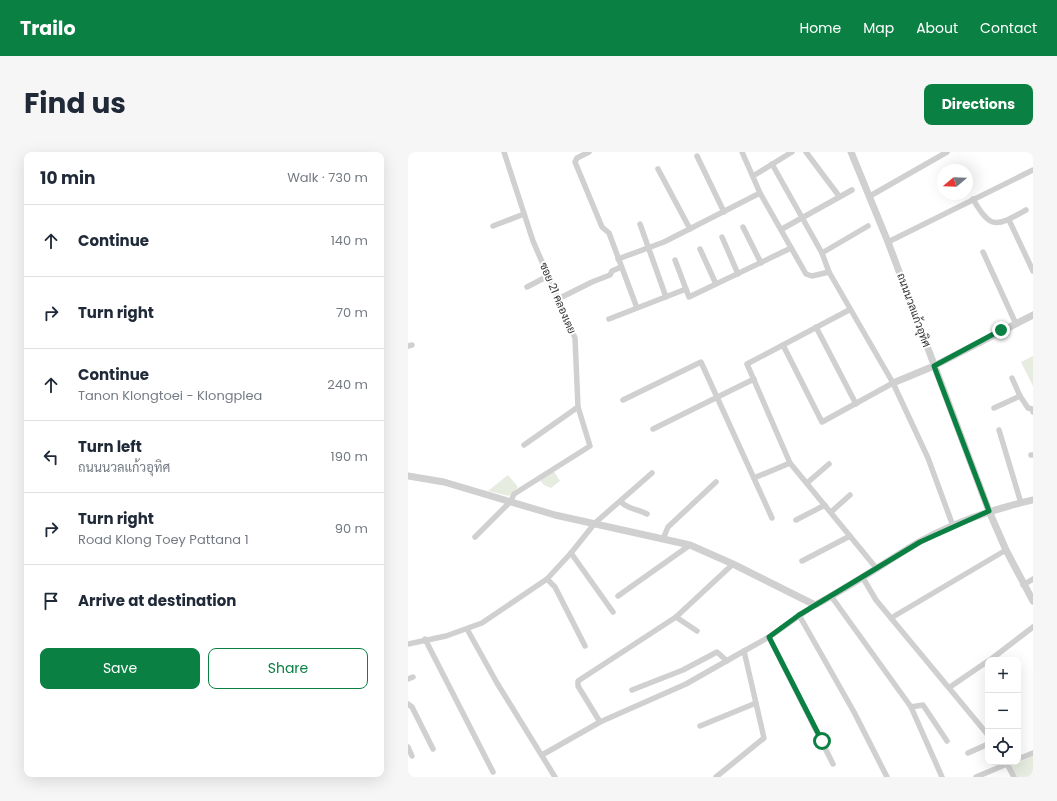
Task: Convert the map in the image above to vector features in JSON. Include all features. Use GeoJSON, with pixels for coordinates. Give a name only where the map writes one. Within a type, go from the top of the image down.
{"type":"FeatureCollection","features":[{"type":"Feature","properties":{"kind":"street","name":"ซอย 21 คลองเตย"},"geometry":{"type":"LineString","coordinates":[[504,152],[524,214],[548,276],[575,338],[578,407],[590,446],[534,480],[514,494],[511,501]]}},
{"type":"Feature","properties":{"kind":"street"},"geometry":{"type":"LineString","coordinates":[[589,152],[577,158],[575,162],[602,227],[609,233],[637,308]]}},
{"type":"Feature","properties":{"kind":"street"},"geometry":{"type":"LineString","coordinates":[[742,152],[760,193],[782,229],[791,248],[809,276],[829,272]]}},
{"type":"Feature","properties":{"kind":"street"},"geometry":{"type":"LineString","coordinates":[[753,176],[772,164],[784,154],[792,152]]}},
{"type":"Feature","properties":{"kind":"street"},"geometry":{"type":"LineString","coordinates":[[806,152],[839,196]]}},
{"type":"Feature","properties":{"kind":"street","name":"ถนนนวลแก้วอุทิศ"},"geometry":{"type":"LineString","coordinates":[[851,152],[888,242],[989,511],[1023,585],[1033,601]]}},
{"type":"Feature","properties":{"kind":"street"},"geometry":{"type":"LineString","coordinates":[[870,196],[947,152]]}},
{"type":"Feature","properties":{"kind":"street"},"geometry":{"type":"LineString","coordinates":[[697,156],[724,212]]}},
{"type":"Feature","properties":{"kind":"street"},"geometry":{"type":"LineString","coordinates":[[772,164],[822,253],[829,272],[850,310],[893,382],[928,458],[954,526]]}},
{"type":"Feature","properties":{"kind":"street"},"geometry":{"type":"LineString","coordinates":[[658,169],[690,229]]}},
{"type":"Feature","properties":{"kind":"street"},"geometry":{"type":"LineString","coordinates":[[1026,210],[999,224],[992,222],[982,214],[973,199],[1033,170]]}},
{"type":"Feature","properties":{"kind":"street"},"geometry":{"type":"LineString","coordinates":[[782,229],[802,216],[852,190]]}},
{"type":"Feature","properties":{"kind":"street"},"geometry":{"type":"LineString","coordinates":[[618,260],[690,229],[760,193]]}},
{"type":"Feature","properties":{"kind":"street"},"geometry":{"type":"LineString","coordinates":[[888,242],[971,200]]}},
{"type":"Feature","properties":{"kind":"street"},"geometry":{"type":"LineString","coordinates":[[493,226],[524,214]]}},
{"type":"Feature","properties":{"kind":"street"},"geometry":{"type":"LineString","coordinates":[[1009,220],[1033,271]]}},
{"type":"Feature","properties":{"kind":"street"},"geometry":{"type":"LineString","coordinates":[[640,224],[666,297]]}},
{"type":"Feature","properties":{"kind":"street"},"geometry":{"type":"LineString","coordinates":[[822,253],[868,226]]}},
{"type":"Feature","properties":{"kind":"street"},"geometry":{"type":"LineString","coordinates":[[743,227],[761,263]]}},
{"type":"Feature","properties":{"kind":"street"},"geometry":{"type":"LineString","coordinates":[[722,237],[738,274]]}},
{"type":"Feature","properties":{"kind":"street"},"geometry":{"type":"LineString","coordinates":[[674,260],[689,297],[791,248]]}},
{"type":"Feature","properties":{"kind":"street"},"geometry":{"type":"LineString","coordinates":[[700,249],[716,284]]}},
{"type":"Feature","properties":{"kind":"street"},"geometry":{"type":"LineString","coordinates":[[983,252],[1016,324]]}},
{"type":"Feature","properties":{"kind":"street"},"geometry":{"type":"LineString","coordinates":[[558,299],[610,275],[612,271],[621,267]]}},
{"type":"Feature","properties":{"kind":"street"},"geometry":{"type":"LineString","coordinates":[[527,287],[548,276]]}},
{"type":"Feature","properties":{"kind":"street"},"geometry":{"type":"LineString","coordinates":[[609,319],[686,290]]}},
{"type":"Feature","properties":{"kind":"street"},"geometry":{"type":"LineString","coordinates":[[850,310],[747,364],[790,463],[877,569]]}},
{"type":"Feature","properties":{"kind":"street"},"geometry":{"type":"LineString","coordinates":[[783,345],[822,422],[893,382],[934,366],[1033,315]]}},
{"type":"Feature","properties":{"kind":"street"},"geometry":{"type":"LineString","coordinates":[[816,327],[856,404]]}},
{"type":"Feature","properties":{"kind":"street"},"geometry":{"type":"LineString","coordinates":[[623,400],[701,362],[772,518]]}},
{"type":"Feature","properties":{"kind":"street"},"geometry":{"type":"LineString","coordinates":[[1012,378],[1020,396],[1028,408],[1033,410]]}},
{"type":"Feature","properties":{"kind":"street"},"geometry":{"type":"LineString","coordinates":[[653,429],[754,379]]}},
{"type":"Feature","properties":{"kind":"street"},"geometry":{"type":"LineString","coordinates":[[994,408],[1020,396]]}},
{"type":"Feature","properties":{"kind":"street"},"geometry":{"type":"LineString","coordinates":[[524,445],[578,407]]}},
{"type":"Feature","properties":{"kind":"street"},"geometry":{"type":"LineString","coordinates":[[999,430],[1021,503]]}},
{"type":"Feature","properties":{"kind":"street"},"geometry":{"type":"LineString","coordinates":[[754,478],[790,463]]}},
{"type":"Feature","properties":{"kind":"street"},"geometry":{"type":"LineString","coordinates":[[807,483],[829,464]]}},
{"type":"Feature","properties":{"kind":"street"},"geometry":{"type":"LineString","coordinates":[[408,644],[425,639],[446,636],[482,623],[547,579],[572,553],[595,523],[621,502],[652,473]]}},
{"type":"Feature","properties":{"kind":"street"},"geometry":{"type":"LineString","coordinates":[[408,476],[444,482],[555,515],[690,545],[733,564],[815,605]]}},
{"type":"Feature","properties":{"kind":"street"},"geometry":{"type":"LineString","coordinates":[[663,539],[668,527],[716,482]]}},
{"type":"Feature","properties":{"kind":"street"},"geometry":{"type":"LineString","coordinates":[[831,512],[850,495]]}},
{"type":"Feature","properties":{"kind":"street"},"geometry":{"type":"LineString","coordinates":[[542,755],[600,722],[679,687],[727,661],[769,637],[799,615],[863,578],[920,542],[989,511],[1033,500]]}},
{"type":"Feature","properties":{"kind":"street"},"geometry":{"type":"LineString","coordinates":[[476,537],[511,501]]}},
{"type":"Feature","properties":{"kind":"street"},"geometry":{"type":"LineString","coordinates":[[621,502],[627,508],[640,510],[647,514]]}},
{"type":"Feature","properties":{"kind":"street"},"geometry":{"type":"LineString","coordinates":[[796,520],[825,505]]}},
{"type":"Feature","properties":{"kind":"street"},"geometry":{"type":"LineString","coordinates":[[802,561],[850,536]]}},
{"type":"Feature","properties":{"kind":"street"},"geometry":{"type":"LineString","coordinates":[[618,596],[690,545]]}},
{"type":"Feature","properties":{"kind":"street"},"geometry":{"type":"LineString","coordinates":[[892,618],[1006,550]]}},
{"type":"Feature","properties":{"kind":"street"},"geometry":{"type":"LineString","coordinates":[[572,553],[613,612]]}},
{"type":"Feature","properties":{"kind":"street"},"geometry":{"type":"LineString","coordinates":[[600,722],[578,686],[578,681],[676,617],[733,564]]}},
{"type":"Feature","properties":{"kind":"street"},"geometry":{"type":"LineString","coordinates":[[863,578],[876,600],[950,687],[985,731]]}},
{"type":"Feature","properties":{"kind":"street"},"geometry":{"type":"LineString","coordinates":[[547,579],[555,587],[585,646]]}},
{"type":"Feature","properties":{"kind":"street"},"geometry":{"type":"LineString","coordinates":[[1023,585],[1033,579]]}},
{"type":"Feature","properties":{"kind":"street"},"geometry":{"type":"LineString","coordinates":[[831,596],[911,707],[942,777]]}},
{"type":"Feature","properties":{"kind":"street"},"geometry":{"type":"LineString","coordinates":[[799,615],[854,712],[887,777]]}},
{"type":"Feature","properties":{"kind":"street"},"geometry":{"type":"LineString","coordinates":[[676,617],[697,631]]}},
{"type":"Feature","properties":{"kind":"street"},"geometry":{"type":"LineString","coordinates":[[994,657],[1033,627]]}},
{"type":"Feature","properties":{"kind":"street"},"geometry":{"type":"LineString","coordinates":[[467,629],[497,683],[554,777]]}},
{"type":"Feature","properties":{"kind":"street"},"geometry":{"type":"LineString","coordinates":[[769,637],[833,764]]}},
{"type":"Feature","properties":{"kind":"street"},"geometry":{"type":"LineString","coordinates":[[425,639],[493,772]]}},
{"type":"Feature","properties":{"kind":"street"},"geometry":{"type":"LineString","coordinates":[[716,777],[764,738],[744,651]]}},
{"type":"Feature","properties":{"kind":"street"},"geometry":{"type":"LineString","coordinates":[[632,690],[683,670],[717,652],[727,661]]}},
{"type":"Feature","properties":{"kind":"street"},"geometry":{"type":"LineString","coordinates":[[950,687],[985,664]]}},
{"type":"Feature","properties":{"kind":"street"},"geometry":{"type":"LineString","coordinates":[[700,726],[756,703]]}},
{"type":"Feature","properties":{"kind":"street"},"geometry":{"type":"LineString","coordinates":[[408,704],[412,707],[433,749]]}},
{"type":"Feature","properties":{"kind":"street"},"geometry":{"type":"LineString","coordinates":[[911,707],[923,705],[947,741]]}},
{"type":"Feature","properties":{"kind":"street"},"geometry":{"type":"LineString","coordinates":[[968,752],[985,745]]}},
{"type":"Feature","properties":{"kind":"street"},"geometry":{"type":"LineString","coordinates":[[408,747],[412,756]]}},
{"type":"Feature","properties":{"kind":"street"},"geometry":{"type":"LineString","coordinates":[[1021,758],[1033,753]]}},
{"type":"Feature","properties":{"kind":"street"},"geometry":{"type":"LineString","coordinates":[[976,776],[1003,765]]}},
{"type":"Feature","properties":{"kind":"street"},"geometry":{"type":"LineString","coordinates":[[1009,765],[1014,777]]}},
{"type":"Feature","properties":{"kind":"shaded area"},"geometry":{"type":"Polygon","coordinates":[[[1033,356],[1033,386],[1021,362],[1033,356]]]}},
{"type":"Feature","properties":{"kind":"shaded area"},"geometry":{"type":"Polygon","coordinates":[[[553,470],[560,481],[551,488],[544,485],[539,479],[553,470]]]}},
{"type":"Feature","properties":{"kind":"shaded area"},"geometry":{"type":"Polygon","coordinates":[[[508,475],[518,487],[509,496],[488,491],[508,475]]]}},
{"type":"Feature","properties":{"kind":"shaded area"},"geometry":{"type":"Polygon","coordinates":[[[1033,756],[1033,777],[1016,777],[1010,766],[1021,765],[1021,761],[1033,756]]]}},
{"type":"Feature","properties":{"kind":"route"},"geometry":{"type":"LineString","coordinates":[[822,741],[769,637],[799,615],[863,578],[920,542],[989,511],[934,366],[1001,330]]}}]}
